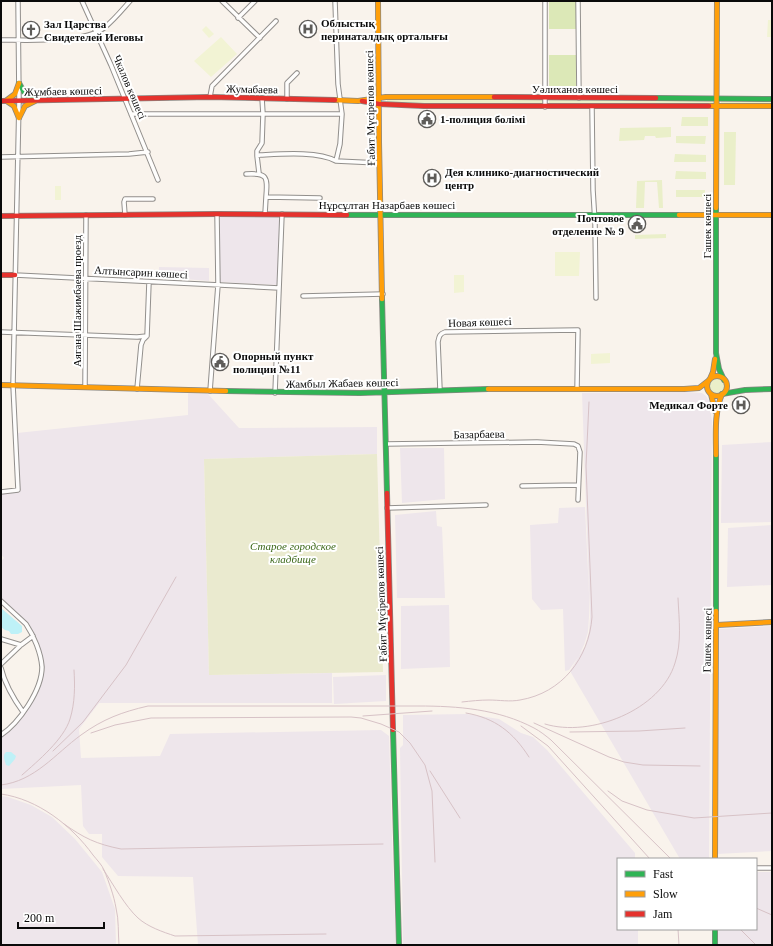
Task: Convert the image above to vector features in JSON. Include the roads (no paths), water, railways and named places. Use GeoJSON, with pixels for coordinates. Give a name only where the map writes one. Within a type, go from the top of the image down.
{"type":"FeatureCollection","features":[{"type":"Feature","properties":{"kind":"main road","name":"Ғабит Мүсірепов көшесі"},"geometry":{"type":"LineString","coordinates":[[378,1],[387,508],[399,945]]}},
{"type":"Feature","properties":{"kind":"main road","name":"Гашек көшесі"},"geometry":{"type":"LineString","coordinates":[[717,1],[716,353],[718,367],[725,380]]}},
{"type":"Feature","properties":{"kind":"main road"},"geometry":{"type":"LineString","coordinates":[[19,83],[26,96],[37,100]]}},
{"type":"Feature","properties":{"kind":"main road"},"geometry":{"type":"LineString","coordinates":[[2,101],[14,95],[19,83]]}},
{"type":"Feature","properties":{"kind":"main road","name":"Жумабаева"},"geometry":{"type":"LineString","coordinates":[[125,99],[210,97],[358,101],[379,98]]}},
{"type":"Feature","properties":{"kind":"main road","name":"Уәлиханов көшесі"},"geometry":{"type":"LineString","coordinates":[[379,98],[772,99]]}},
{"type":"Feature","properties":{"kind":"main road"},"geometry":{"type":"LineString","coordinates":[[616,107],[617,98]]}},
{"type":"Feature","properties":{"kind":"main road","name":"Жұмбаев көшесі"},"geometry":{"type":"LineString","coordinates":[[2,101],[125,99]]}},
{"type":"Feature","properties":{"kind":"main road"},"geometry":{"type":"LineString","coordinates":[[19,118],[26,106],[37,100]]}},
{"type":"Feature","properties":{"kind":"main road"},"geometry":{"type":"LineString","coordinates":[[2,101],[10,102],[19,118]]}},
{"type":"Feature","properties":{"kind":"main road"},"geometry":{"type":"LineString","coordinates":[[358,101],[379,104]]}},
{"type":"Feature","properties":{"kind":"main road","name":"Уәлиханов көшесі"},"geometry":{"type":"LineString","coordinates":[[379,104],[545,107],[772,106]]}},
{"type":"Feature","properties":{"kind":"main road","name":"Нұрсұлтан Назарбаев көшесі"},"geometry":{"type":"LineString","coordinates":[[1,216],[217,214],[594,216],[772,215]]}},
{"type":"Feature","properties":{"kind":"main road","name":"Алтынсарин көшесі"},"geometry":{"type":"LineString","coordinates":[[1,275],[14,275]]}},
{"type":"Feature","properties":{"kind":"main road","name":"Гашек көшесі"},"geometry":{"type":"LineString","coordinates":[[709,380],[713,372],[716,353]]}},
{"type":"Feature","properties":{"kind":"main road"},"geometry":{"type":"LineString","coordinates":[[684,389],[698,388],[717,376],[734,387],[746,390]]}},
{"type":"Feature","properties":{"kind":"main road"},"geometry":{"type":"LineString","coordinates":[[709,380],[707,388],[711,394]]}},
{"type":"Feature","properties":{"kind":"main road"},"geometry":{"type":"LineString","coordinates":[[722,394],[726,388],[725,380]]}},
{"type":"Feature","properties":{"kind":"main road","name":"Жамбыл Жабаев көшесі"},"geometry":{"type":"LineString","coordinates":[[1,385],[342,394],[440,390],[684,389]]}},
{"type":"Feature","properties":{"kind":"main road"},"geometry":{"type":"LineString","coordinates":[[684,389],[716,396],[746,390],[772,389]]}},
{"type":"Feature","properties":{"kind":"main road","name":"Гашек көшесі"},"geometry":{"type":"LineString","coordinates":[[711,394],[715,407],[716,421],[717,625],[715,858]]}},
{"type":"Feature","properties":{"kind":"main road","name":"Гашек көшесі"},"geometry":{"type":"LineString","coordinates":[[716,421],[718,404],[722,394]]}},
{"type":"Feature","properties":{"kind":"main road"},"geometry":{"type":"LineString","coordinates":[[717,625],[772,622]]}},
{"type":"Feature","properties":{"kind":"main road"},"geometry":{"type":"LineString","coordinates":[[715,930],[715,945]]}},
{"type":"Feature","properties":{"kind":"street"},"geometry":{"type":"LineString","coordinates":[[1,492],[18,490],[12,385],[19,118],[18,1]]}},
{"type":"Feature","properties":{"kind":"street","name":"Чкалов көшесі"},"geometry":{"type":"LineString","coordinates":[[82,1],[97,32],[148,152],[158,180]]}},
{"type":"Feature","properties":{"kind":"street"},"geometry":{"type":"LineString","coordinates":[[1,40],[51,39],[82,36],[97,32],[104,28],[130,1]]}},
{"type":"Feature","properties":{"kind":"street"},"geometry":{"type":"LineString","coordinates":[[222,1],[260,38]]}},
{"type":"Feature","properties":{"kind":"street"},"geometry":{"type":"LineString","coordinates":[[238,18],[255,1]]}},
{"type":"Feature","properties":{"kind":"street"},"geometry":{"type":"LineString","coordinates":[[336,1],[338,84],[342,114],[340,144],[336,161]]}},
{"type":"Feature","properties":{"kind":"street"},"geometry":{"type":"LineString","coordinates":[[545,1],[545,107]]}},
{"type":"Feature","properties":{"kind":"street"},"geometry":{"type":"LineString","coordinates":[[578,1],[579,98]]}},
{"type":"Feature","properties":{"kind":"street"},"geometry":{"type":"LineString","coordinates":[[210,97],[212,86],[276,21]]}},
{"type":"Feature","properties":{"kind":"street"},"geometry":{"type":"LineString","coordinates":[[287,99],[287,83],[297,72]]}},
{"type":"Feature","properties":{"kind":"street"},"geometry":{"type":"LineString","coordinates":[[259,173],[257,152],[262,143],[262,98]]}},
{"type":"Feature","properties":{"kind":"street"},"geometry":{"type":"LineString","coordinates":[[592,106],[596,298]]}},
{"type":"Feature","properties":{"kind":"street"},"geometry":{"type":"LineString","coordinates":[[131,114],[342,114]]}},
{"type":"Feature","properties":{"kind":"street"},"geometry":{"type":"LineString","coordinates":[[1,158],[129,154],[148,152]]}},
{"type":"Feature","properties":{"kind":"street"},"geometry":{"type":"LineString","coordinates":[[257,156],[315,154],[331,158],[336,161],[380,163]]}},
{"type":"Feature","properties":{"kind":"street"},"geometry":{"type":"LineString","coordinates":[[246,174],[259,173],[267,182],[265,214]]}},
{"type":"Feature","properties":{"kind":"street"},"geometry":{"type":"LineString","coordinates":[[266,197],[320,198]]}},
{"type":"Feature","properties":{"kind":"street"},"geometry":{"type":"LineString","coordinates":[[125,215],[124,202],[126,199],[153,199]]}},
{"type":"Feature","properties":{"kind":"street"},"geometry":{"type":"LineString","coordinates":[[210,391],[218,285],[217,214]]}},
{"type":"Feature","properties":{"kind":"street"},"geometry":{"type":"LineString","coordinates":[[275,393],[282,214]]}},
{"type":"Feature","properties":{"kind":"street","name":"Аягана Шажимбаева проезд"},"geometry":{"type":"LineString","coordinates":[[86,215],[86,387]]}},
{"type":"Feature","properties":{"kind":"street","name":"Алтынсарин көшесі"},"geometry":{"type":"LineString","coordinates":[[14,275],[279,288]]}},
{"type":"Feature","properties":{"kind":"street"},"geometry":{"type":"LineString","coordinates":[[137,388],[141,342],[147,336],[149,282]]}},
{"type":"Feature","properties":{"kind":"street"},"geometry":{"type":"LineString","coordinates":[[303,296],[383,294]]}},
{"type":"Feature","properties":{"kind":"street","name":"Новая көшесі"},"geometry":{"type":"LineString","coordinates":[[440,390],[438,342],[439,336],[443,333],[578,330],[577,389]]}},
{"type":"Feature","properties":{"kind":"street"},"geometry":{"type":"LineString","coordinates":[[1,332],[137,337],[147,336]]}},
{"type":"Feature","properties":{"kind":"street","name":"Базарбаева"},"geometry":{"type":"LineString","coordinates":[[386,444],[571,443],[578,446],[580,452],[578,485]]}},
{"type":"Feature","properties":{"kind":"street"},"geometry":{"type":"LineString","coordinates":[[522,486],[578,485],[578,500]]}},
{"type":"Feature","properties":{"kind":"street"},"geometry":{"type":"LineString","coordinates":[[387,508],[486,504]]}},
{"type":"Feature","properties":{"kind":"street"},"geometry":{"type":"LineString","coordinates":[[1,602],[26,624],[33,636],[40,657],[41,672],[34,694],[23,712],[9,729],[1,735]]}},
{"type":"Feature","properties":{"kind":"street"},"geometry":{"type":"LineString","coordinates":[[1,664],[33,636]]}},
{"type":"Feature","properties":{"kind":"street"},"geometry":{"type":"LineString","coordinates":[[1,639],[21,645]]}},
{"type":"Feature","properties":{"kind":"street"},"geometry":{"type":"LineString","coordinates":[[1,668],[4,680],[12,696],[23,712]]}},
{"type":"Feature","properties":{"kind":"street"},"geometry":{"type":"LineString","coordinates":[[757,868],[772,868]]}},
{"type":"Feature","properties":{"kind":"water"},"geometry":{"type":"Polygon","coordinates":[[[1,608],[22,626],[22,632],[18,634],[11,634],[9,631],[1,627],[1,608]]]}},
{"type":"Feature","properties":{"kind":"water"},"geometry":{"type":"Polygon","coordinates":[[[6,752],[11,752],[16,756],[9,766],[6,765],[4,758],[6,752]]]}},
{"type":"Feature","properties":{"kind":"railway"},"geometry":{"type":"LineString","coordinates":[[462,702],[486,700],[516,701],[535,696],[549,690],[571,671],[585,646],[590,632],[592,617],[586,466],[589,402]]}},
{"type":"Feature","properties":{"kind":"railway"},"geometry":{"type":"LineString","coordinates":[[53,751],[83,722],[126,665],[176,577]]}},
{"type":"Feature","properties":{"kind":"railway"},"geometry":{"type":"LineString","coordinates":[[545,724],[563,727],[582,727],[602,723],[622,716],[640,707],[655,694],[667,680],[675,663],[679,647],[680,631],[678,598]]}},
{"type":"Feature","properties":{"kind":"railway"},"geometry":{"type":"LineString","coordinates":[[22,775],[50,749],[67,727],[74,701],[74,670]]}},
{"type":"Feature","properties":{"kind":"railway"},"geometry":{"type":"LineString","coordinates":[[1,785],[24,778],[44,766],[71,742],[105,720],[148,706],[418,706],[463,708],[506,717],[534,728],[543,734],[551,740],[670,858]]}},
{"type":"Feature","properties":{"kind":"railway"},"geometry":{"type":"LineString","coordinates":[[363,716],[432,711]]}},
{"type":"Feature","properties":{"kind":"railway"},"geometry":{"type":"LineString","coordinates":[[466,713],[486,718],[510,733],[529,757]]}},
{"type":"Feature","properties":{"kind":"railway"},"geometry":{"type":"LineString","coordinates":[[91,733],[115,725],[151,718],[351,717],[361,718],[381,724],[399,732],[410,743],[425,765],[432,791],[435,862]]}},
{"type":"Feature","properties":{"kind":"railway"},"geometry":{"type":"LineString","coordinates":[[534,723],[609,757],[624,762],[643,765],[700,766]]}},
{"type":"Feature","properties":{"kind":"railway"},"geometry":{"type":"LineString","coordinates":[[521,726],[548,746],[649,858]]}},
{"type":"Feature","properties":{"kind":"railway"},"geometry":{"type":"LineString","coordinates":[[570,732],[639,731],[685,728]]}},
{"type":"Feature","properties":{"kind":"railway"},"geometry":{"type":"LineString","coordinates":[[430,771],[460,818]]}},
{"type":"Feature","properties":{"kind":"railway"},"geometry":{"type":"LineString","coordinates":[[608,791],[622,801],[647,810],[694,818],[772,813]]}},
{"type":"Feature","properties":{"kind":"railway"},"geometry":{"type":"LineString","coordinates":[[1,794],[15,797],[41,808],[64,824],[85,844],[103,868],[111,889],[118,917],[119,945]]}},
{"type":"Feature","properties":{"kind":"railway"},"geometry":{"type":"LineString","coordinates":[[64,824],[91,840],[121,849],[383,844]]}},
{"type":"Feature","properties":{"kind":"railway"},"geometry":{"type":"LineString","coordinates":[[103,869],[124,901],[138,918],[151,927],[175,936],[326,934]]}},
{"type":"Feature","properties":{"kind":"railway"},"geometry":{"type":"LineString","coordinates":[[757,908],[772,915]]}},
{"type":"Feature","properties":{"kind":"railway"},"geometry":{"type":"LineString","coordinates":[[678,930],[679,945]]}},
{"type":"Feature","properties":{"kind":"railway"},"geometry":{"type":"LineString","coordinates":[[741,930],[756,945]]}},
{"type":"Feature","properties":{"kind":"place","name":"Облыстық перинаталдық орталығы"},"geometry":{"type":"Point","coordinates":[308,29]}},
{"type":"Feature","properties":{"kind":"place","name":"Зал Царства Свидетелей Иеговы"},"geometry":{"type":"Point","coordinates":[31,30]}},
{"type":"Feature","properties":{"kind":"place","name":"1-полиция болiмi"},"geometry":{"type":"Point","coordinates":[427,119]}},
{"type":"Feature","properties":{"kind":"place","name":"Дея клинико-диагностический центр"},"geometry":{"type":"Point","coordinates":[432,178]}},
{"type":"Feature","properties":{"kind":"place","name":"Почтовое отделение № 9"},"geometry":{"type":"Point","coordinates":[637,224]}},
{"type":"Feature","properties":{"kind":"place","name":"Опорный пункт полиции №11"},"geometry":{"type":"Point","coordinates":[220,362]}},
{"type":"Feature","properties":{"kind":"place","name":"Медикал Форте"},"geometry":{"type":"Point","coordinates":[741,405]}},
{"type":"Feature","properties":{"kind":"park label","name":"Старое городское кладбище"},"geometry":{"type":"Point","coordinates":[293,552]}}]}
